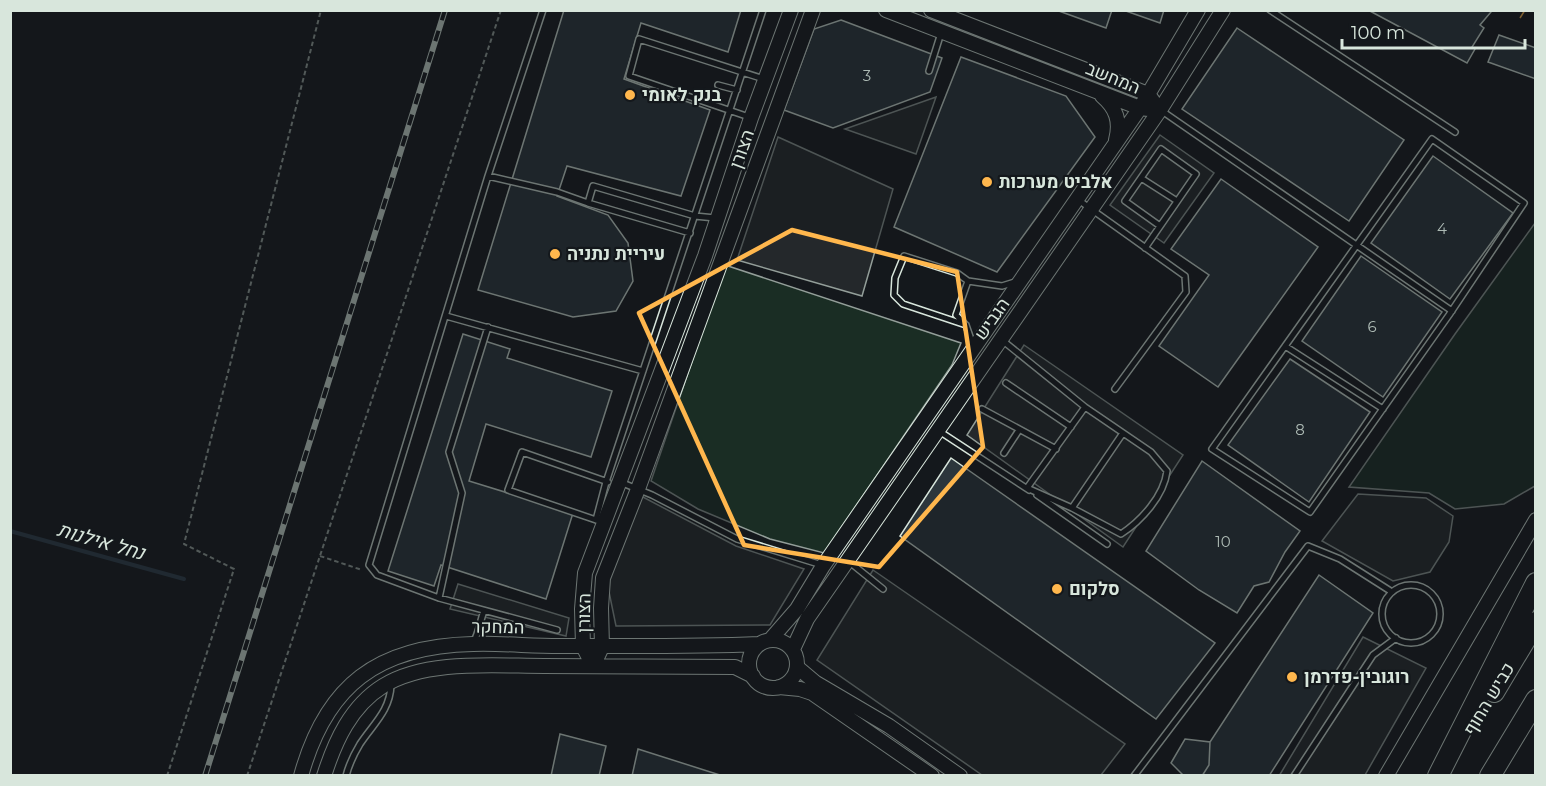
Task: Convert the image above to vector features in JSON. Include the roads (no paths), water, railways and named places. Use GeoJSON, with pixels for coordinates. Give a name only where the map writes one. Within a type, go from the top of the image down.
{"type":"FeatureCollection","features":[{"type":"Feature","properties":{"kind":"highway"},"geometry":{"type":"LineString","coordinates":[[1438,776],[1536,583]]}},
{"type":"Feature","properties":{"kind":"highway","name":"כביש החוף"},"geometry":{"type":"LineString","coordinates":[[1443,776],[1536,622]]}},
{"type":"Feature","properties":{"kind":"highway"},"geometry":{"type":"LineString","coordinates":[[1491,776],[1536,700]]}},
{"type":"Feature","properties":{"kind":"highway"},"geometry":{"type":"LineString","coordinates":[[1491,776],[1536,712]]}},
{"type":"Feature","properties":{"kind":"street","name":"הצורן"},"geometry":{"type":"LineString","coordinates":[[593,666],[583,646],[582,609],[585,573],[600,522],[613,482],[705,256],[751,118],[791,10]]}},
{"type":"Feature","properties":{"kind":"street","name":"הצורן"},"geometry":{"type":"LineString","coordinates":[[593,666],[602,647],[603,578],[638,489],[813,10]]}},
{"type":"Feature","properties":{"kind":"street","name":"המחשב"},"geometry":{"type":"LineString","coordinates":[[886,10],[1140,108],[1160,110]]}},
{"type":"Feature","properties":{"kind":"street","name":"המחשב"},"geometry":{"type":"LineString","coordinates":[[931,10],[1148,94],[1160,110]]}},
{"type":"Feature","properties":{"kind":"street","name":"הגביש"},"geometry":{"type":"LineString","coordinates":[[764,642],[797,609],[823,566],[1140,108],[1198,10]]}},
{"type":"Feature","properties":{"kind":"street","name":"הגביש"},"geometry":{"type":"LineString","coordinates":[[793,649],[807,619],[1160,110],[1223,10]]}},
{"type":"Feature","properties":{"kind":"street"},"geometry":{"type":"LineString","coordinates":[[1093,89],[1110,103],[1115,111],[1119,128],[1114,146]]}},
{"type":"Feature","properties":{"kind":"street"},"geometry":{"type":"LineString","coordinates":[[1386,776],[1536,520]]}},
{"type":"Feature","properties":{"kind":"street"},"geometry":{"type":"LineString","coordinates":[[753,676],[749,662],[754,649],[764,642],[783,641],[793,649],[798,661],[792,680],[779,687]]}},
{"type":"Feature","properties":{"kind":"street","name":"המחקר"},"geometry":{"type":"LineString","coordinates":[[302,776],[315,735],[324,717],[342,693],[366,672],[410,652],[472,644],[602,647],[764,642]]}},
{"type":"Feature","properties":{"kind":"street"},"geometry":{"type":"LineString","coordinates":[[324,776],[333,750],[351,716],[371,695],[391,682],[412,674],[446,668],[593,666],[735,667],[753,676],[764,686],[800,689],[812,693],[932,776]]}},
{"type":"Feature","properties":{"kind":"street"},"geometry":{"type":"LineString","coordinates":[[797,667],[816,683],[889,726],[960,776]]}},
{"type":"Feature","properties":{"kind":"lane"},"geometry":{"type":"LineString","coordinates":[[543,10],[488,176],[369,565],[376,575],[439,598],[558,630]]}},
{"type":"Feature","properties":{"kind":"lane"},"geometry":{"type":"LineString","coordinates":[[613,482],[643,371],[763,10]]}},
{"type":"Feature","properties":{"kind":"lane"},"geometry":{"type":"LineString","coordinates":[[1270,10],[1455,132]]}},
{"type":"Feature","properties":{"kind":"lane"},"geometry":{"type":"LineString","coordinates":[[1281,18],[1285,10]]}},
{"type":"Feature","properties":{"kind":"lane"},"geometry":{"type":"LineString","coordinates":[[929,71],[941,32]]}},
{"type":"Feature","properties":{"kind":"lane"},"geometry":{"type":"LineString","coordinates":[[751,118],[628,76],[639,39],[765,80]]}},
{"type":"Feature","properties":{"kind":"lane"},"geometry":{"type":"LineString","coordinates":[[718,85],[737,90]]}},
{"type":"Feature","properties":{"kind":"lane"},"geometry":{"type":"LineString","coordinates":[[1160,110],[1452,311]]}},
{"type":"Feature","properties":{"kind":"lane"},"geometry":{"type":"LineString","coordinates":[[1432,139],[1524,203],[1452,311],[1310,512],[1212,448],[1432,139]]}},
{"type":"Feature","properties":{"kind":"lane"},"geometry":{"type":"LineString","coordinates":[[1145,248],[1196,174],[1161,149],[1125,201],[1160,225]]}},
{"type":"Feature","properties":{"kind":"lane"},"geometry":{"type":"LineString","coordinates":[[488,176],[557,192],[690,233]]}},
{"type":"Feature","properties":{"kind":"lane"},"geometry":{"type":"LineString","coordinates":[[1140,178],[1177,201]]}},
{"type":"Feature","properties":{"kind":"lane"},"geometry":{"type":"LineString","coordinates":[[588,203],[593,186],[694,216],[717,218]]}},
{"type":"Feature","properties":{"kind":"lane"},"geometry":{"type":"LineString","coordinates":[[1077,199],[1185,276],[1186,292],[1115,389]]}},
{"type":"Feature","properties":{"kind":"lane"},"geometry":{"type":"LineString","coordinates":[[966,325],[903,304],[894,295],[895,278],[904,256],[957,273],[969,281],[1002,286],[1019,281]]}},
{"type":"Feature","properties":{"kind":"lane"},"geometry":{"type":"LineString","coordinates":[[969,281],[956,315],[966,325],[974,347]]}},
{"type":"Feature","properties":{"kind":"lane"},"geometry":{"type":"LineString","coordinates":[[446,316],[643,371]]}},
{"type":"Feature","properties":{"kind":"lane"},"geometry":{"type":"LineString","coordinates":[[439,598],[462,493],[449,452],[488,327]]}},
{"type":"Feature","properties":{"kind":"lane"},"geometry":{"type":"LineString","coordinates":[[1000,339],[1085,408],[1151,452],[1167,471],[1166,484],[1136,524],[1121,534],[1072,508],[1027,488]]}},
{"type":"Feature","properties":{"kind":"lane"},"geometry":{"type":"LineString","coordinates":[[1285,346],[1383,409]]}},
{"type":"Feature","properties":{"kind":"lane"},"geometry":{"type":"LineString","coordinates":[[1006,383],[1071,427]]}},
{"type":"Feature","properties":{"kind":"lane"},"geometry":{"type":"LineString","coordinates":[[1027,488],[1085,408]]}},
{"type":"Feature","properties":{"kind":"lane"},"geometry":{"type":"LineString","coordinates":[[982,409],[1056,449]]}},
{"type":"Feature","properties":{"kind":"lane"},"geometry":{"type":"LineString","coordinates":[[937,430],[1027,488],[1107,544]]}},
{"type":"Feature","properties":{"kind":"lane"},"geometry":{"type":"LineString","coordinates":[[1004,453],[1019,430]]}},
{"type":"Feature","properties":{"kind":"lane"},"geometry":{"type":"LineString","coordinates":[[1072,508],[1123,433]]}},
{"type":"Feature","properties":{"kind":"lane"},"geometry":{"type":"LineString","coordinates":[[600,522],[508,490],[522,452],[638,489],[737,539],[823,566]]}},
{"type":"Feature","properties":{"kind":"lane"},"geometry":{"type":"LineString","coordinates":[[1134,776],[1308,546],[1340,559],[1392,592]]}},
{"type":"Feature","properties":{"kind":"lane"},"geometry":{"type":"LineString","coordinates":[[847,560],[883,589]]}},
{"type":"Feature","properties":{"kind":"lane"},"geometry":{"type":"LineString","coordinates":[[1419,586],[1435,598],[1440,616],[1432,634],[1424,640],[1405,642],[1389,633],[1382,616],[1386,599],[1392,592],[1400,587],[1419,586]]}},
{"type":"Feature","properties":{"kind":"lane"},"geometry":{"type":"LineString","coordinates":[[472,644],[478,635],[478,627],[484,611]]}},
{"type":"Feature","properties":{"kind":"lane"},"geometry":{"type":"LineString","coordinates":[[1294,776],[1373,655],[1396,638]]}},
{"type":"Feature","properties":{"kind":"lane"},"geometry":{"type":"LineString","coordinates":[[346,776],[351,760],[361,742],[386,709],[391,682]]}},
{"type":"Feature","properties":{"kind":"waterway","name":"נחל אילנות"},"geometry":{"type":"LineString","coordinates":[[10,531],[184,579]]}},
{"type":"Feature","properties":{"kind":"railway"},"geometry":{"type":"LineString","coordinates":[[205,776],[445,10]]}},
{"type":"Feature","properties":{"kind":"place","name":"בנק לאומי"},"geometry":{"type":"Point","coordinates":[630,95]}},
{"type":"Feature","properties":{"kind":"place","name":"אלביט מערכות"},"geometry":{"type":"Point","coordinates":[987,182]}},
{"type":"Feature","properties":{"kind":"place","name":"עיריית נתניה"},"geometry":{"type":"Point","coordinates":[555,254]}},
{"type":"Feature","properties":{"kind":"place","name":"סלקום"},"geometry":{"type":"Point","coordinates":[1057,589]}},
{"type":"Feature","properties":{"kind":"place","name":"רוגובין-פדרמן"},"geometry":{"type":"Point","coordinates":[1292,677]}}]}
